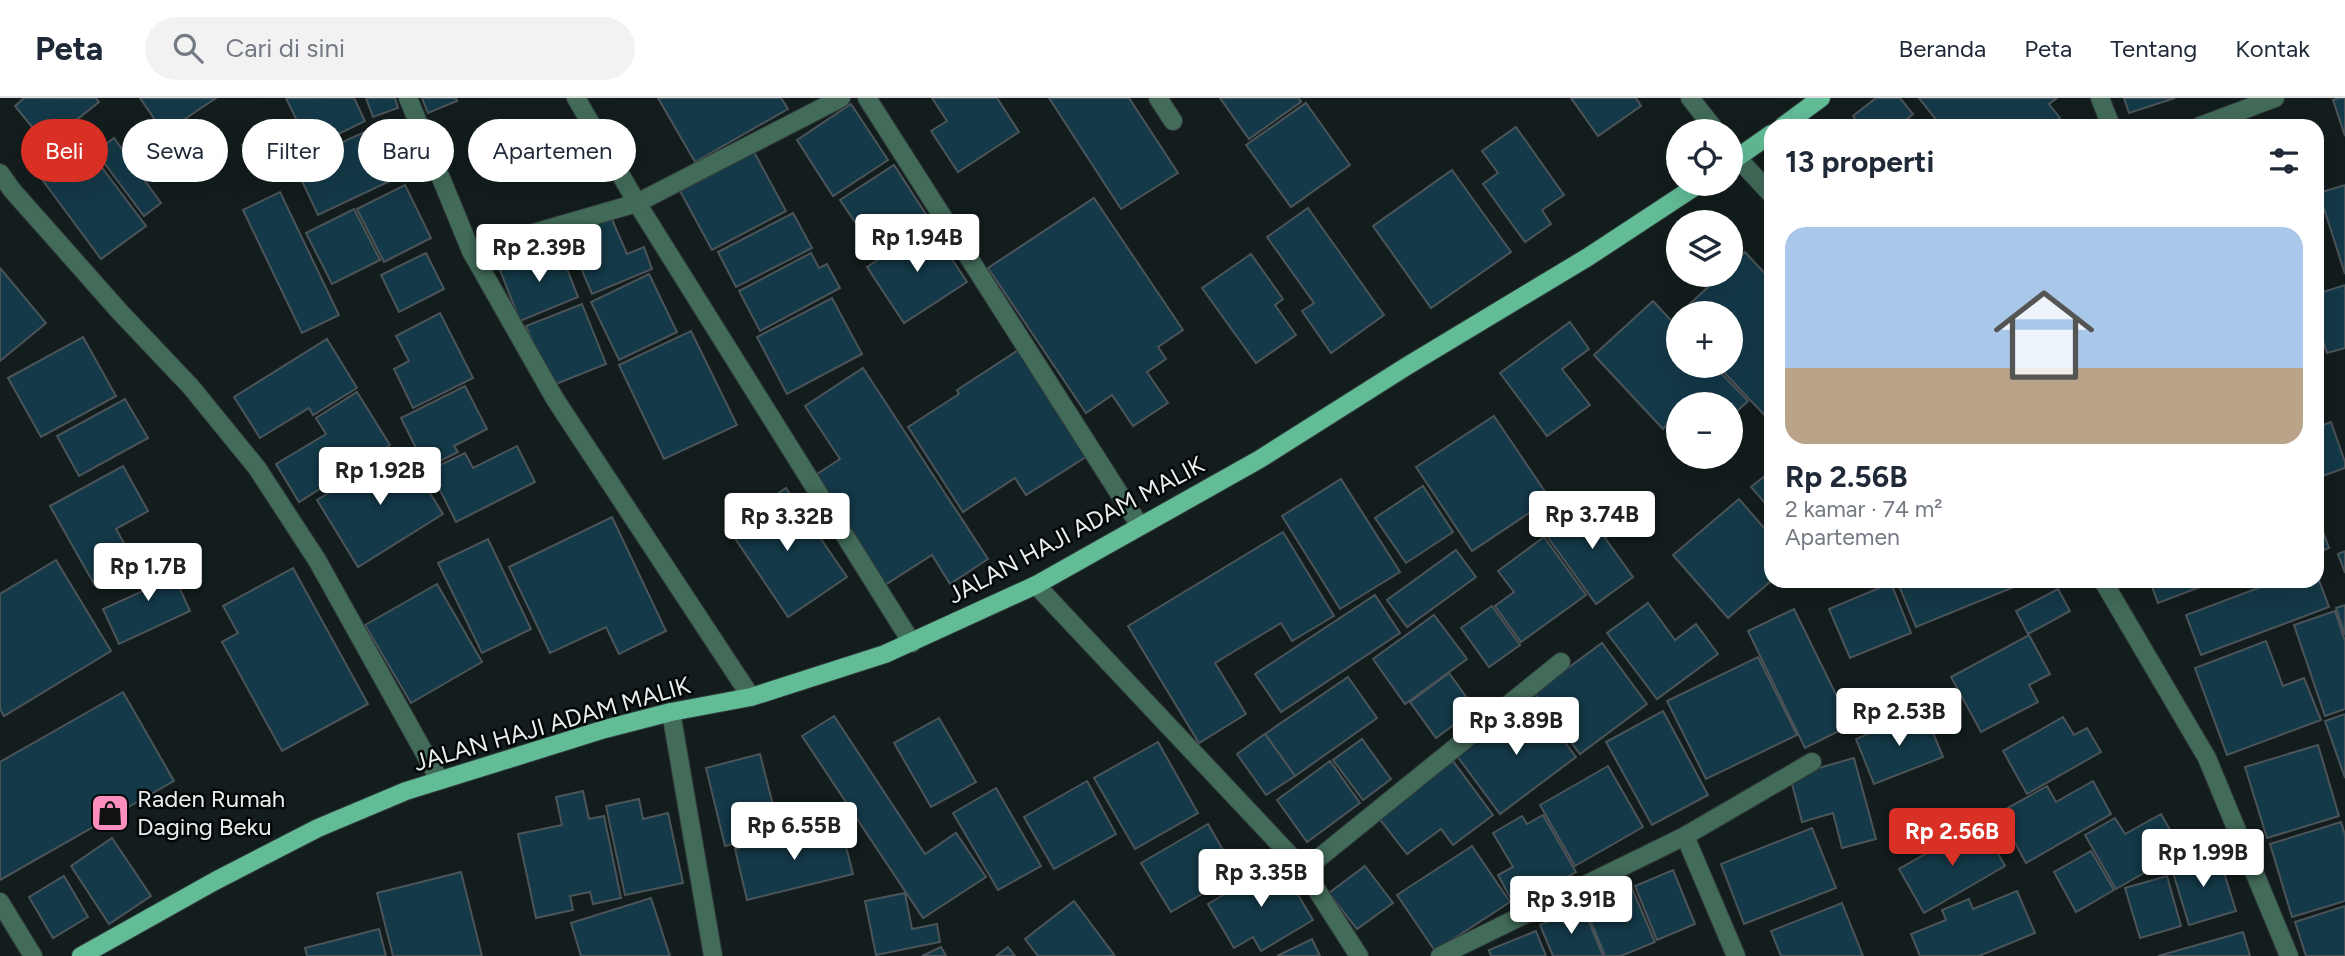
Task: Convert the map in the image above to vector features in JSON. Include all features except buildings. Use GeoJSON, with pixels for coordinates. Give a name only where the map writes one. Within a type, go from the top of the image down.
{"type":"FeatureCollection","features":[{"type":"Feature","properties":{"kind":"main road"},"geometry":{"type":"LineString","coordinates":[[1792,119],[1821,98]]}},
{"type":"Feature","properties":{"kind":"main road"},"geometry":{"type":"LineString","coordinates":[[1743,151],[1764,138]]}},
{"type":"Feature","properties":{"kind":"main road","name":"JALAN HAJI ADAM MALIK"},"geometry":{"type":"LineString","coordinates":[[81,956],[215,881],[318,828],[406,791],[605,729],[671,712],[751,697],[885,654],[1036,585],[1260,459],[1407,366],[1588,257],[1681,196]]}},
{"type":"Feature","properties":{"kind":"street"},"geometry":{"type":"LineString","coordinates":[[408,98],[471,251],[555,399],[751,697]]}},
{"type":"Feature","properties":{"kind":"street"},"geometry":{"type":"LineString","coordinates":[[576,98],[637,203],[912,643]]}},
{"type":"Feature","properties":{"kind":"street"},"geometry":{"type":"LineString","coordinates":[[471,251],[637,203],[841,98]]}},
{"type":"Feature","properties":{"kind":"street"},"geometry":{"type":"LineString","coordinates":[[867,98],[1140,526]]}},
{"type":"Feature","properties":{"kind":"street"},"geometry":{"type":"LineString","coordinates":[[1158,98],[1173,121]]}},
{"type":"Feature","properties":{"kind":"street"},"geometry":{"type":"LineString","coordinates":[[1690,98],[1707,119]]}},
{"type":"Feature","properties":{"kind":"street"},"geometry":{"type":"LineString","coordinates":[[2100,98],[2108,119]]}},
{"type":"Feature","properties":{"kind":"street"},"geometry":{"type":"LineString","coordinates":[[2219,119],[2275,98]]}},
{"type":"Feature","properties":{"kind":"street"},"geometry":{"type":"LineString","coordinates":[[1743,167],[1764,187]]}},
{"type":"Feature","properties":{"kind":"street"},"geometry":{"type":"LineString","coordinates":[[0,173],[120,312],[191,387],[257,468],[317,560],[439,779]]}},
{"type":"Feature","properties":{"kind":"street"},"geometry":{"type":"LineString","coordinates":[[1036,585],[1304,870],[1359,956]]}},
{"type":"Feature","properties":{"kind":"street"},"geometry":{"type":"LineString","coordinates":[[2107,588],[2207,758],[2289,956]]}},
{"type":"Feature","properties":{"kind":"street"},"geometry":{"type":"LineString","coordinates":[[1304,870],[1561,662]]}},
{"type":"Feature","properties":{"kind":"street"},"geometry":{"type":"LineString","coordinates":[[671,712],[713,956]]}},
{"type":"Feature","properties":{"kind":"street"},"geometry":{"type":"LineString","coordinates":[[1440,956],[1685,836],[1812,762]]}},
{"type":"Feature","properties":{"kind":"street"},"geometry":{"type":"LineString","coordinates":[[1685,836],[1736,956]]}},
{"type":"Feature","properties":{"kind":"street"},"geometry":{"type":"LineString","coordinates":[[0,902],[33,956]]}},
{"type":"Feature","properties":{"kind":"place","name":"Raden Rumah Daging Beku"},"geometry":{"type":"Point","coordinates":[110,813]}}]}
